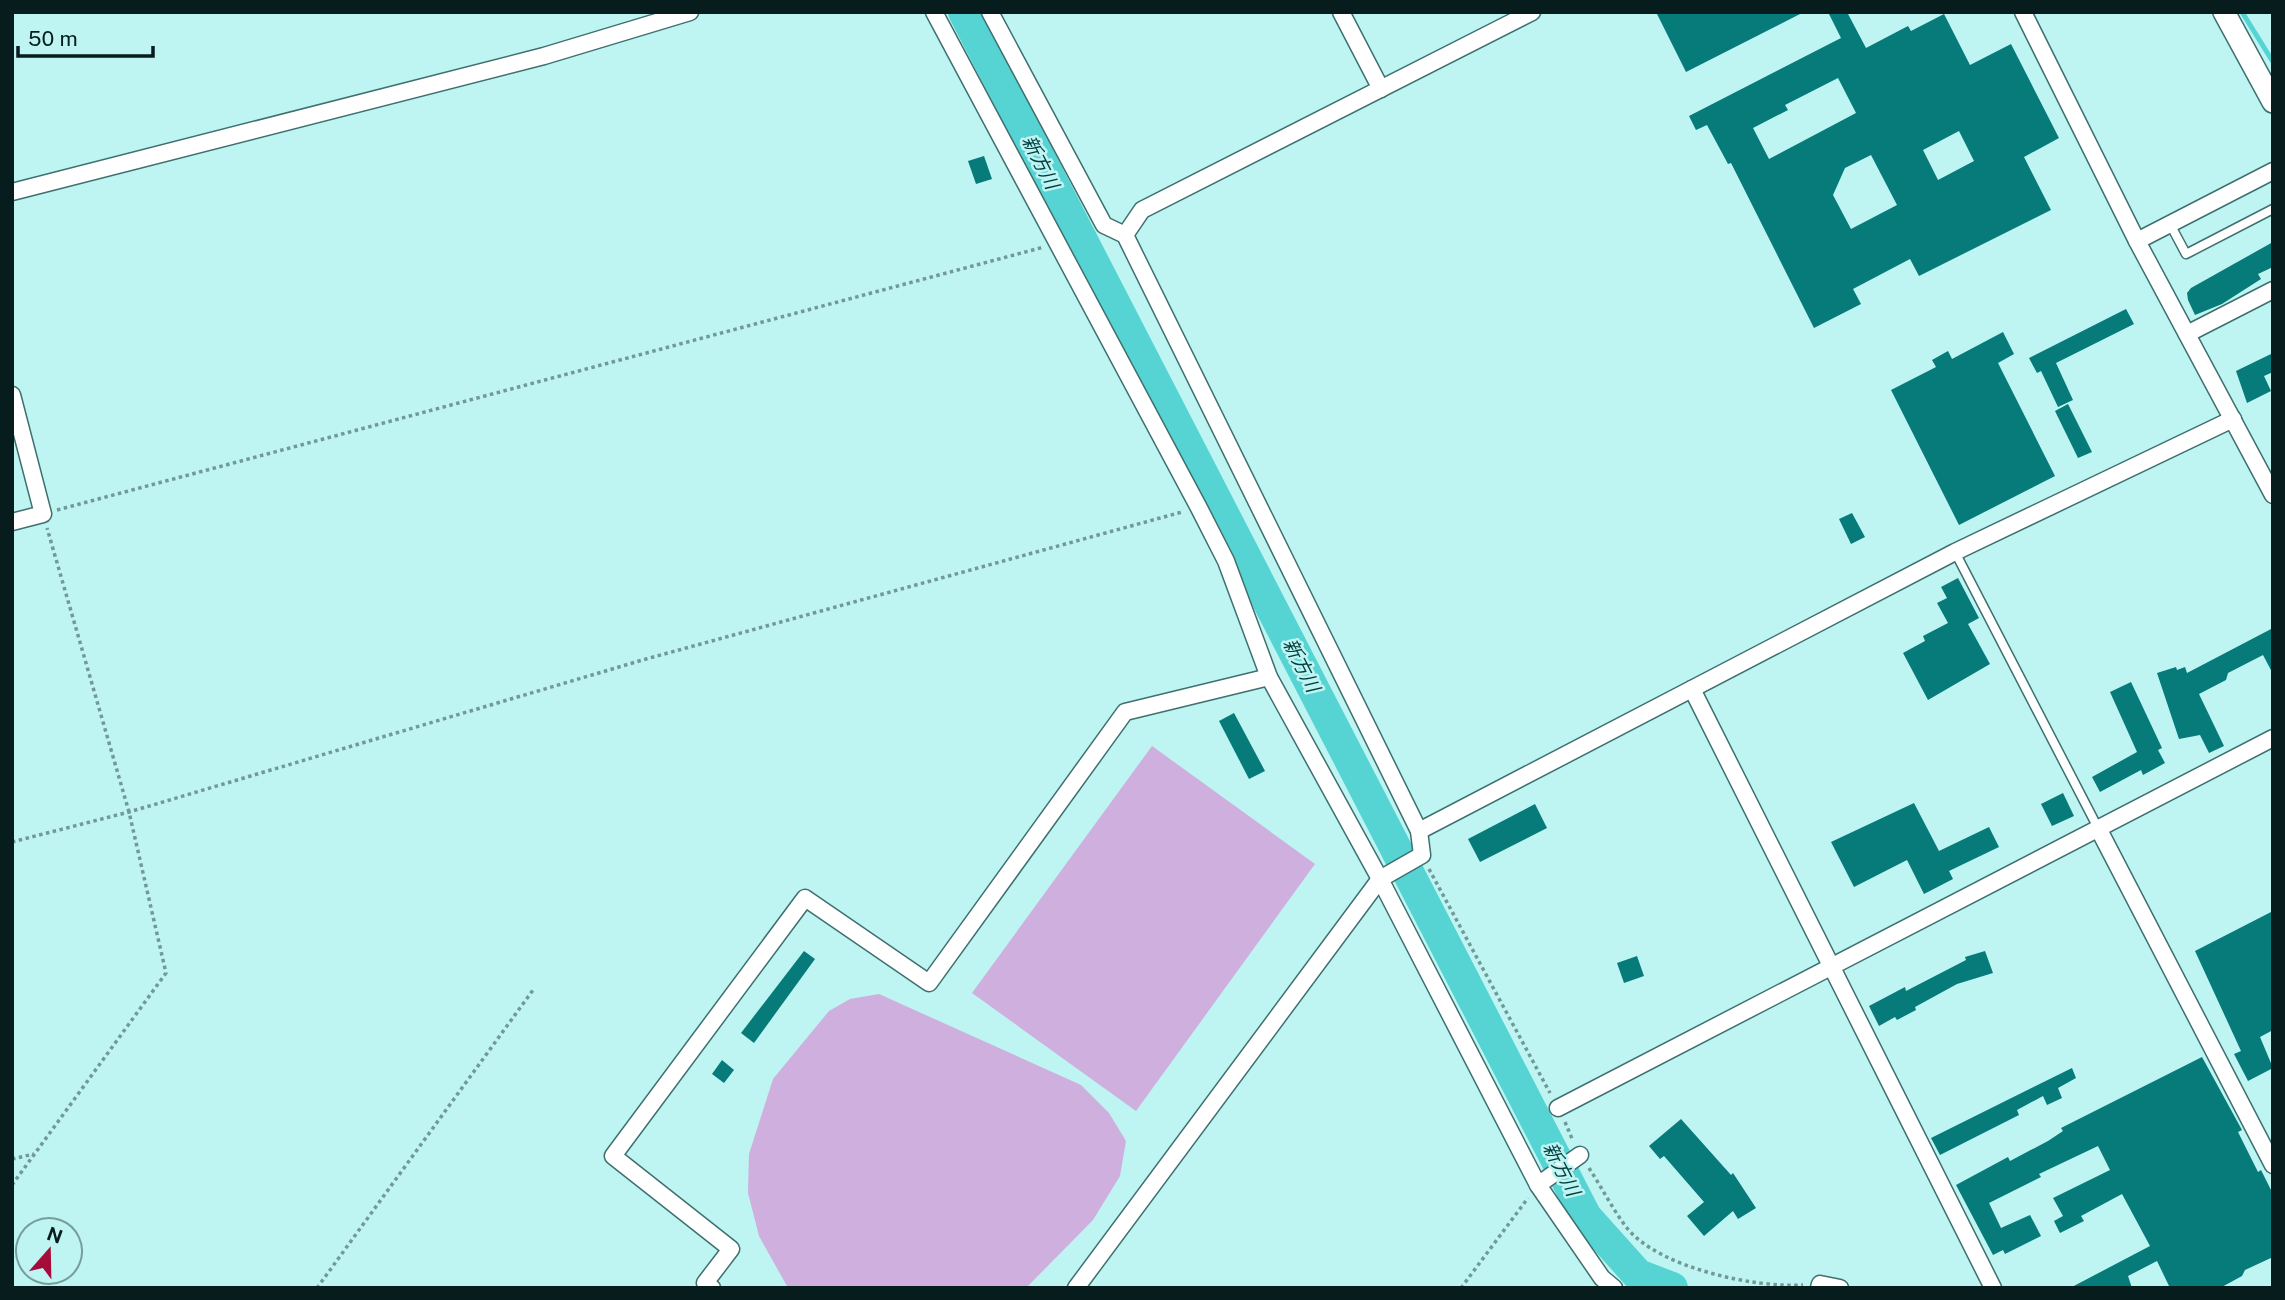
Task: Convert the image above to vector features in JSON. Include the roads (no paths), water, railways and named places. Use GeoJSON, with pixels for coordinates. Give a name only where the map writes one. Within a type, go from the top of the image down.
{"type":"FeatureCollection","features":[{"type":"Feature","properties":{"kind":"street"},"geometry":{"type":"LineString","coordinates":[[12,192],[544,56],[690,12]]}},
{"type":"Feature","properties":{"kind":"street"},"geometry":{"type":"LineString","coordinates":[[934,12],[1199,508],[1226,561],[1269,677],[1386,874],[1538,1185],[1602,1278],[1614,1288]]}},
{"type":"Feature","properties":{"kind":"street"},"geometry":{"type":"LineString","coordinates":[[990,12],[1104,225],[1125,234],[1419,831],[1422,855],[1386,874],[1076,1288]]}},
{"type":"Feature","properties":{"kind":"street"},"geometry":{"type":"LineString","coordinates":[[1341,12],[1381,89]]}},
{"type":"Feature","properties":{"kind":"street"},"geometry":{"type":"LineString","coordinates":[[1125,234],[1142,210],[1532,12]]}},
{"type":"Feature","properties":{"kind":"street"},"geometry":{"type":"LineString","coordinates":[[2024,12],[2137,241],[2273,495]]}},
{"type":"Feature","properties":{"kind":"street"},"geometry":{"type":"LineString","coordinates":[[2224,12],[2273,102]]}},
{"type":"Feature","properties":{"kind":"street"},"geometry":{"type":"LineString","coordinates":[[2137,241],[2272,173]]}},
{"type":"Feature","properties":{"kind":"street"},"geometry":{"type":"LineString","coordinates":[[2187,334],[2273,290]]}},
{"type":"Feature","properties":{"kind":"street"},"geometry":{"type":"LineString","coordinates":[[12,395],[43,514],[12,522]]}},
{"type":"Feature","properties":{"kind":"street"},"geometry":{"type":"LineString","coordinates":[[1419,831],[1955,552],[2233,419]]}},
{"type":"Feature","properties":{"kind":"street"},"geometry":{"type":"LineString","coordinates":[[712,1288],[705,1283],[731,1249],[613,1156],[805,898],[929,983],[1125,712],[1269,677]]}},
{"type":"Feature","properties":{"kind":"street"},"geometry":{"type":"LineString","coordinates":[[1692,689],[1993,1288]]}},
{"type":"Feature","properties":{"kind":"street"},"geometry":{"type":"LineString","coordinates":[[1558,1108],[2273,738]]}},
{"type":"Feature","properties":{"kind":"street"},"geometry":{"type":"LineString","coordinates":[[2098,828],[2273,1165]]}},
{"type":"Feature","properties":{"kind":"street"},"geometry":{"type":"LineString","coordinates":[[1538,1185],[1580,1155]]}},
{"type":"Feature","properties":{"kind":"street"},"geometry":{"type":"LineString","coordinates":[[1820,1286],[1840,1288]]}},
{"type":"Feature","properties":{"kind":"lane"},"geometry":{"type":"LineString","coordinates":[[2169,224],[2186,254],[2273,209]]}},
{"type":"Feature","properties":{"kind":"lane"},"geometry":{"type":"LineString","coordinates":[[1955,552],[2098,828]]}},
{"type":"Feature","properties":{"kind":"waterway","name":"新方川"},"geometry":{"type":"LineString","coordinates":[[964,12],[1586,1217],[1638,1275],[1672,1288]]}},
{"type":"Feature","properties":{"kind":"waterway"},"geometry":{"type":"LineString","coordinates":[[2242,12],[2273,62]]}}]}
